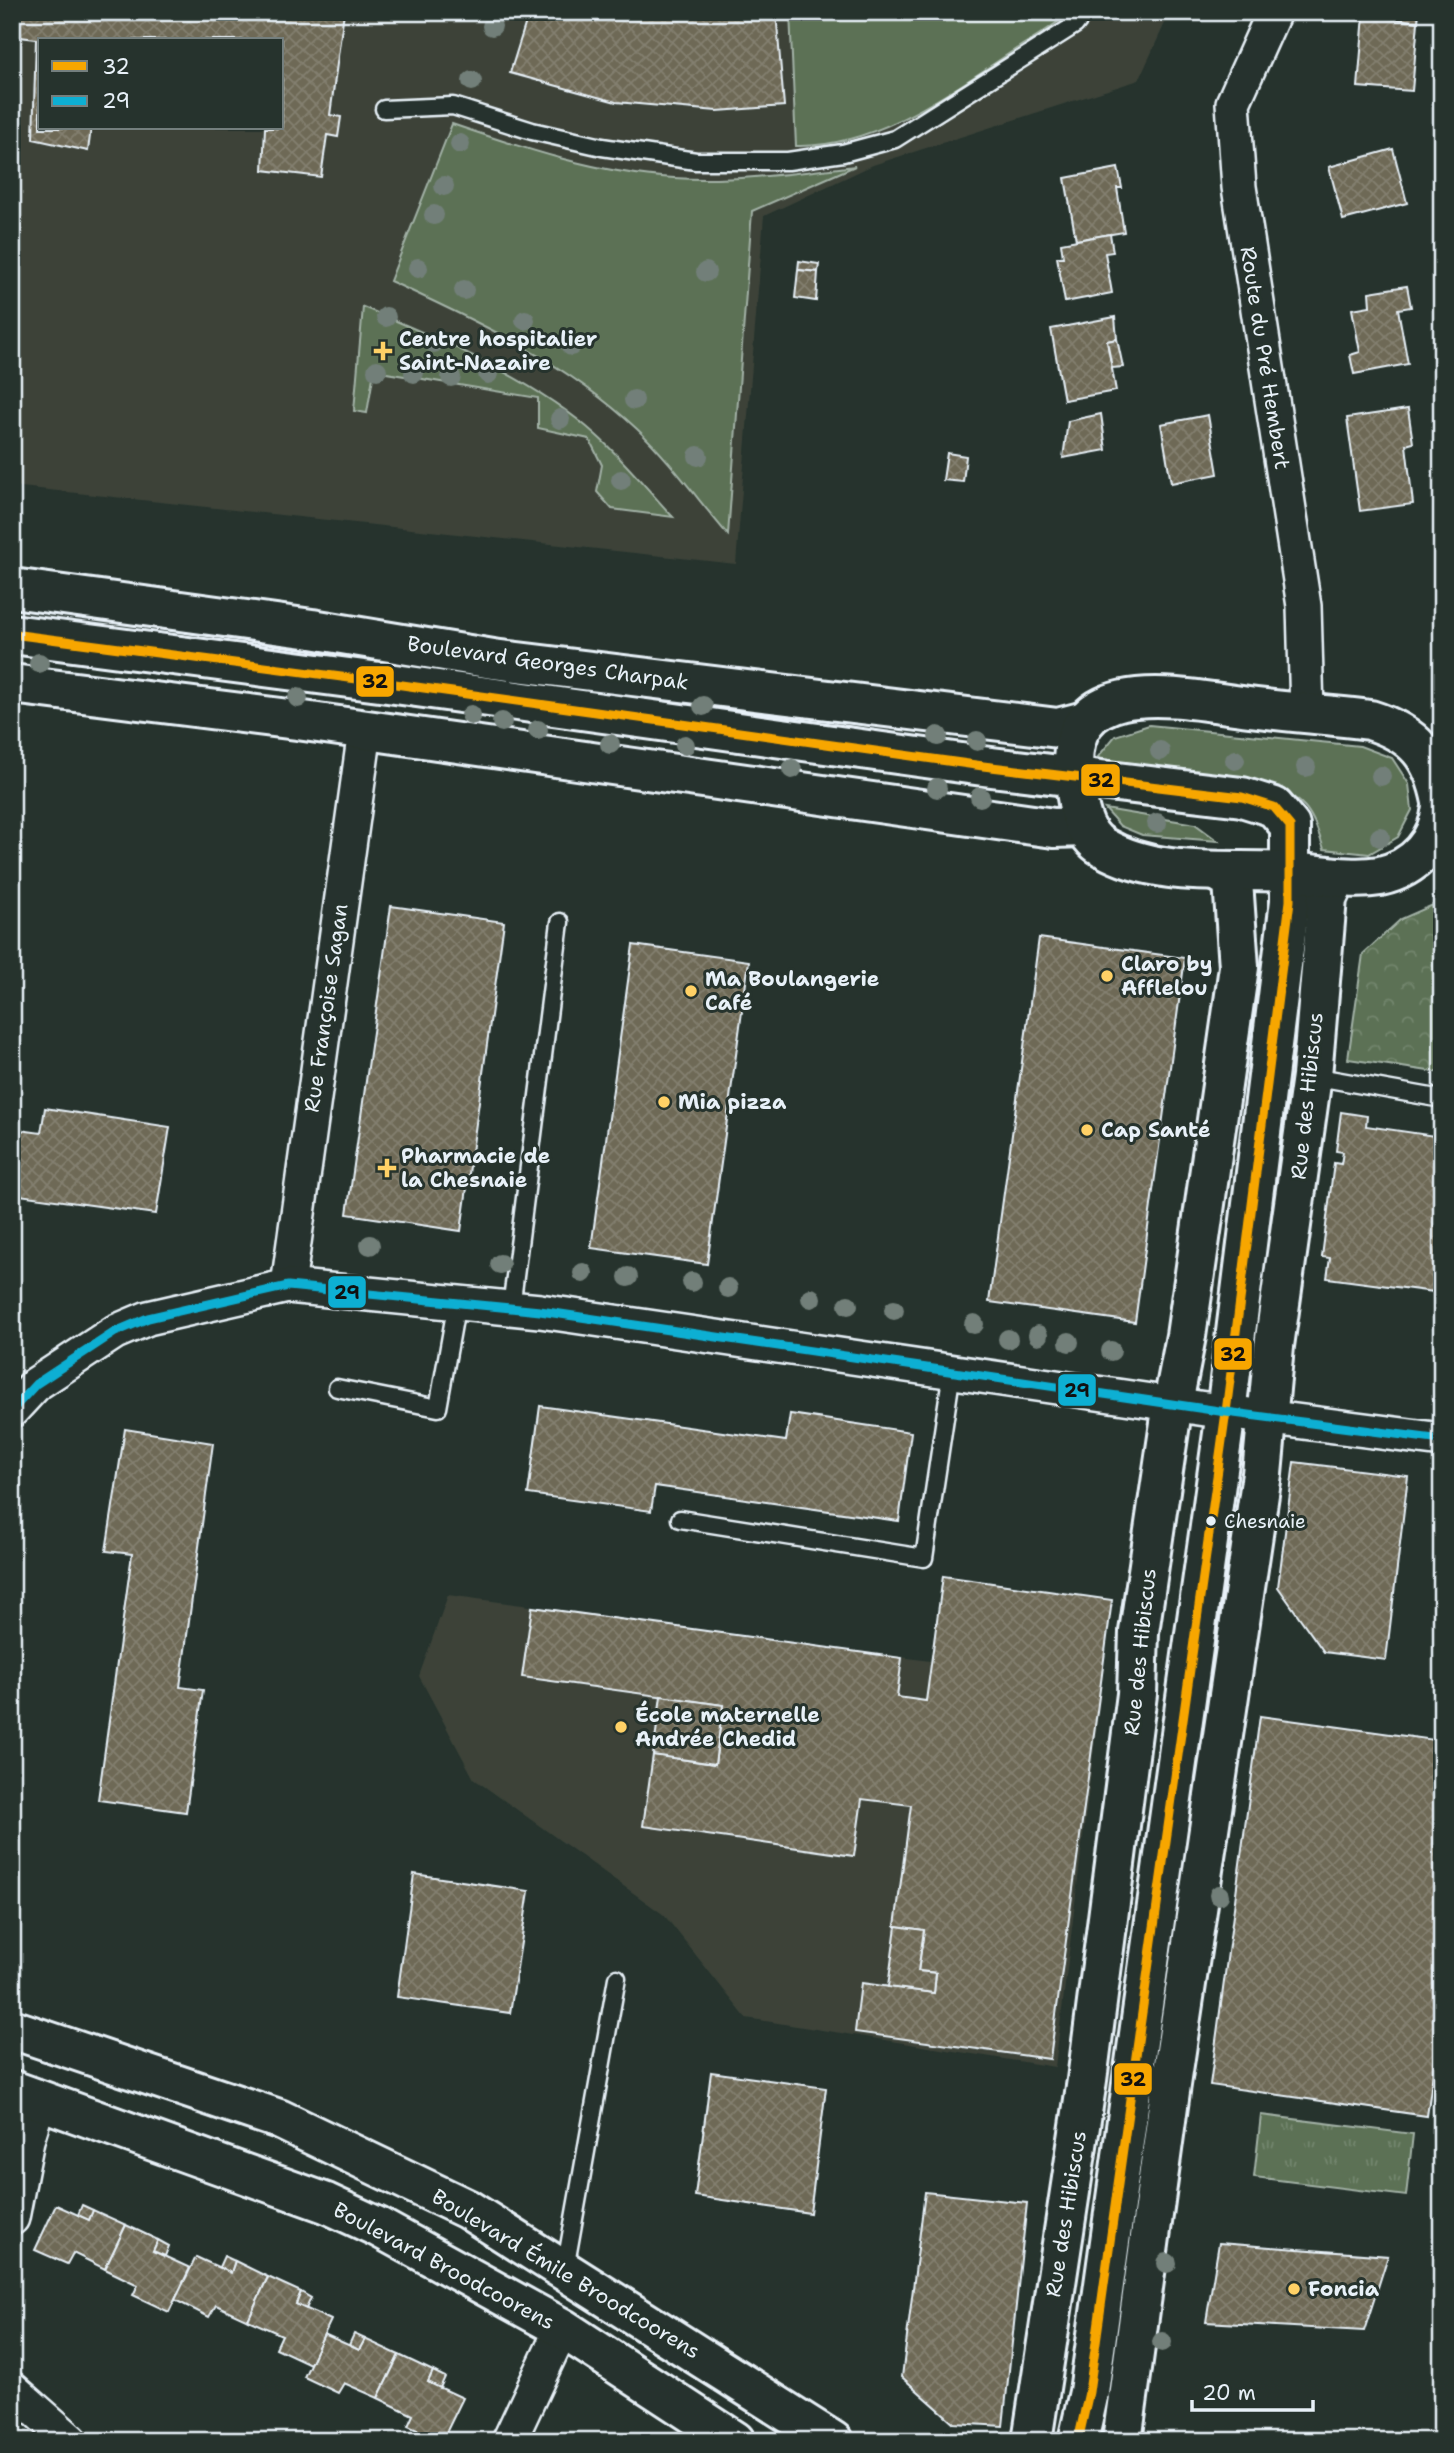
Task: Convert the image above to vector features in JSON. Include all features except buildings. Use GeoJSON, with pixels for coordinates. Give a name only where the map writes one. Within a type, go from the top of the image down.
{"type":"FeatureCollection","features":[{"type":"Feature","properties":{"kind":"street","name":"Route du Pré Hembert"},"geometry":{"type":"LineString","coordinates":[[1273,12],[1233,103],[1238,187],[1304,607],[1307,712]]}},
{"type":"Feature","properties":{"kind":"street","name":"Boulevard Georges Charpak"},"geometry":{"type":"LineString","coordinates":[[12,588],[312,629],[507,661],[1058,728],[1085,721]]}},
{"type":"Feature","properties":{"kind":"street","name":"Boulevard Georges Charpak"},"geometry":{"type":"LineString","coordinates":[[12,635],[1074,777],[1242,796],[1274,807],[1290,826],[1289,886]]}},
{"type":"Feature","properties":{"kind":"street"},"geometry":{"type":"LineString","coordinates":[[12,684],[297,720],[365,732],[1054,828],[1084,827]]}},
{"type":"Feature","properties":{"kind":"street"},"geometry":{"type":"LineString","coordinates":[[1147,695],[1307,712],[1370,720],[1395,728],[1435,761],[1442,805],[1434,849],[1380,876],[1337,877],[1289,886],[1217,871],[1129,859],[1100,845],[1084,827],[1074,777],[1075,746],[1085,721],[1117,701],[1147,695]]}},
{"type":"Feature","properties":{"kind":"street","name":"Rue Françoise Sagan"},"geometry":{"type":"LineString","coordinates":[[288,1286],[365,732]]}},
{"type":"Feature","properties":{"kind":"street","name":"Rue des Hibiscus"},"geometry":{"type":"LineString","coordinates":[[1032,2441],[1087,2080],[1137,1693],[1139,1632],[1172,1403],[1186,1336],[1239,967],[1233,881],[1217,871]]}},
{"type":"Feature","properties":{"kind":"street","name":"Rue des Hibiscus"},"geometry":{"type":"LineString","coordinates":[[1122,2441],[1269,1417],[1274,1346],[1312,1076],[1327,898],[1337,877]]}},
{"type":"Feature","properties":{"kind":"street","name":"Rue des Hibiscus"},"geometry":{"type":"LineString","coordinates":[[1078,2441],[1089,2392],[1226,1412],[1289,886]]}},
{"type":"Feature","properties":{"kind":"street"},"geometry":{"type":"LineString","coordinates":[[12,1410],[36,1384],[115,1332],[148,1318],[288,1286],[511,1308],[1226,1412],[1442,1440]]}},
{"type":"Feature","properties":{"kind":"street","name":"Boulevard Émile Broodcoorens"},"geometry":{"type":"LineString","coordinates":[[12,2029],[279,2119],[467,2210],[833,2441]]}},
{"type":"Feature","properties":{"kind":"street"},"geometry":{"type":"LineString","coordinates":[[12,2218],[27,2140],[26,2094]]}},
{"type":"Feature","properties":{"kind":"street","name":"Boulevard Broodcoorens"},"geometry":{"type":"LineString","coordinates":[[26,2094],[326,2203],[378,2227],[562,2328],[735,2441]]}},
{"type":"Feature","properties":{"kind":"street"},"geometry":{"type":"LineString","coordinates":[[509,2441],[562,2328]]}},
{"type":"Feature","properties":{"kind":"street"},"geometry":{"type":"LineString","coordinates":[[12,2389],[71,2441]]}},
{"type":"Feature","properties":{"kind":"lane"},"geometry":{"type":"LineString","coordinates":[[384,109],[453,106],[532,131],[603,147],[696,162],[788,161],[843,153],[895,139],[1075,25],[1085,12]]}},
{"type":"Feature","properties":{"kind":"lane"},"geometry":{"type":"LineString","coordinates":[[511,1308],[560,922]]}},
{"type":"Feature","properties":{"kind":"lane"},"geometry":{"type":"LineString","coordinates":[[1312,1076],[1442,1099]]}},
{"type":"Feature","properties":{"kind":"lane"},"geometry":{"type":"LineString","coordinates":[[337,1388],[438,1408],[457,1302]]}},
{"type":"Feature","properties":{"kind":"lane"},"geometry":{"type":"LineString","coordinates":[[680,1519],[923,1558],[952,1371]]}},
{"type":"Feature","properties":{"kind":"lane"},"geometry":{"type":"LineString","coordinates":[[565,2270],[617,1978]]}},
{"type":"Feature","properties":{"kind":"shaded area","name":"Centre hospitalier Saint-Nazaire"},"geometry":{"type":"Polygon","coordinates":[[[12,12],[1170,12],[1139,80],[873,165],[764,216],[736,564],[12,486],[12,12]]]}},
{"type":"Feature","properties":{"kind":"shaded area"},"geometry":{"type":"Polygon","coordinates":[[[943,1576],[1112,1600],[1055,2067],[746,2018],[664,1915],[474,1779],[419,1676],[448,1595],[930,1661],[943,1576]]]}},
{"type":"Feature","properties":{"kind":"green space"},"geometry":{"type":"Polygon","coordinates":[[[790,12],[1069,12],[1044,32],[912,114],[855,138],[796,146],[790,12]]]}},
{"type":"Feature","properties":{"kind":"green space"},"geometry":{"type":"Polygon","coordinates":[[[452,124],[562,158],[645,175],[697,179],[742,178],[855,166],[752,211],[728,535],[649,441],[580,383],[520,345],[390,281],[452,124]]]}},
{"type":"Feature","properties":{"kind":"green space"},"geometry":{"type":"Polygon","coordinates":[[[363,307],[485,362],[545,396],[596,435],[673,517],[612,509],[597,492],[602,465],[589,439],[538,428],[538,398],[374,371],[367,413],[354,411],[363,307]]]}},
{"type":"Feature","properties":{"kind":"green space"},"geometry":{"type":"Polygon","coordinates":[[[1149,725],[1360,746],[1392,758],[1409,784],[1412,810],[1398,837],[1369,854],[1324,849],[1307,810],[1294,797],[1272,786],[1097,758],[1115,736],[1149,725]]]}},
{"type":"Feature","properties":{"kind":"green space"},"geometry":{"type":"Polygon","coordinates":[[[1105,809],[1195,824],[1218,841],[1142,835],[1120,826],[1105,809]]]}},
{"type":"Feature","properties":{"kind":"green space"},"geometry":{"type":"Polygon","coordinates":[[[1442,901],[1442,1073],[1348,1059],[1363,954],[1401,919],[1442,901]]]}},
{"type":"Feature","properties":{"kind":"green space"},"geometry":{"type":"Polygon","coordinates":[[[1261,2115],[1413,2134],[1406,2196],[1254,2177],[1261,2115]]]}},
{"type":"Feature","properties":{"kind":"transit line","name":"32"},"geometry":{"type":"LineString","coordinates":[[12,634],[983,766],[1242,797],[1274,807],[1290,826],[1290,901],[1226,1412],[1089,2392],[1078,2441]]}},
{"type":"Feature","properties":{"kind":"transit line","name":"29"},"geometry":{"type":"LineString","coordinates":[[12,1410],[36,1384],[115,1332],[148,1318],[288,1286],[540,1311],[1226,1412],[1442,1440]]}},
{"type":"Feature","properties":{"kind":"place","name":"Centre hospitalier Saint-Nazaire"},"geometry":{"type":"Point","coordinates":[383,351]}},
{"type":"Feature","properties":{"kind":"place","name":"Claro by Afflelou"},"geometry":{"type":"Point","coordinates":[1107,976]}},
{"type":"Feature","properties":{"kind":"place","name":"Ma Boulangerie Café"},"geometry":{"type":"Point","coordinates":[691,991]}},
{"type":"Feature","properties":{"kind":"place","name":"Mia pizza"},"geometry":{"type":"Point","coordinates":[664,1102]}},
{"type":"Feature","properties":{"kind":"place","name":"Cap Santé"},"geometry":{"type":"Point","coordinates":[1087,1130]}},
{"type":"Feature","properties":{"kind":"place","name":"Pharmacie de la Chesnaie"},"geometry":{"type":"Point","coordinates":[387,1168]}},
{"type":"Feature","properties":{"kind":"place","name":"Chesnaie"},"geometry":{"type":"Point","coordinates":[1211,1521]}},
{"type":"Feature","properties":{"kind":"place","name":"École maternelle Andrée Chedid"},"geometry":{"type":"Point","coordinates":[621,1727]}},
{"type":"Feature","properties":{"kind":"place","name":"Foncia"},"geometry":{"type":"Point","coordinates":[1294,2289]}}]}
